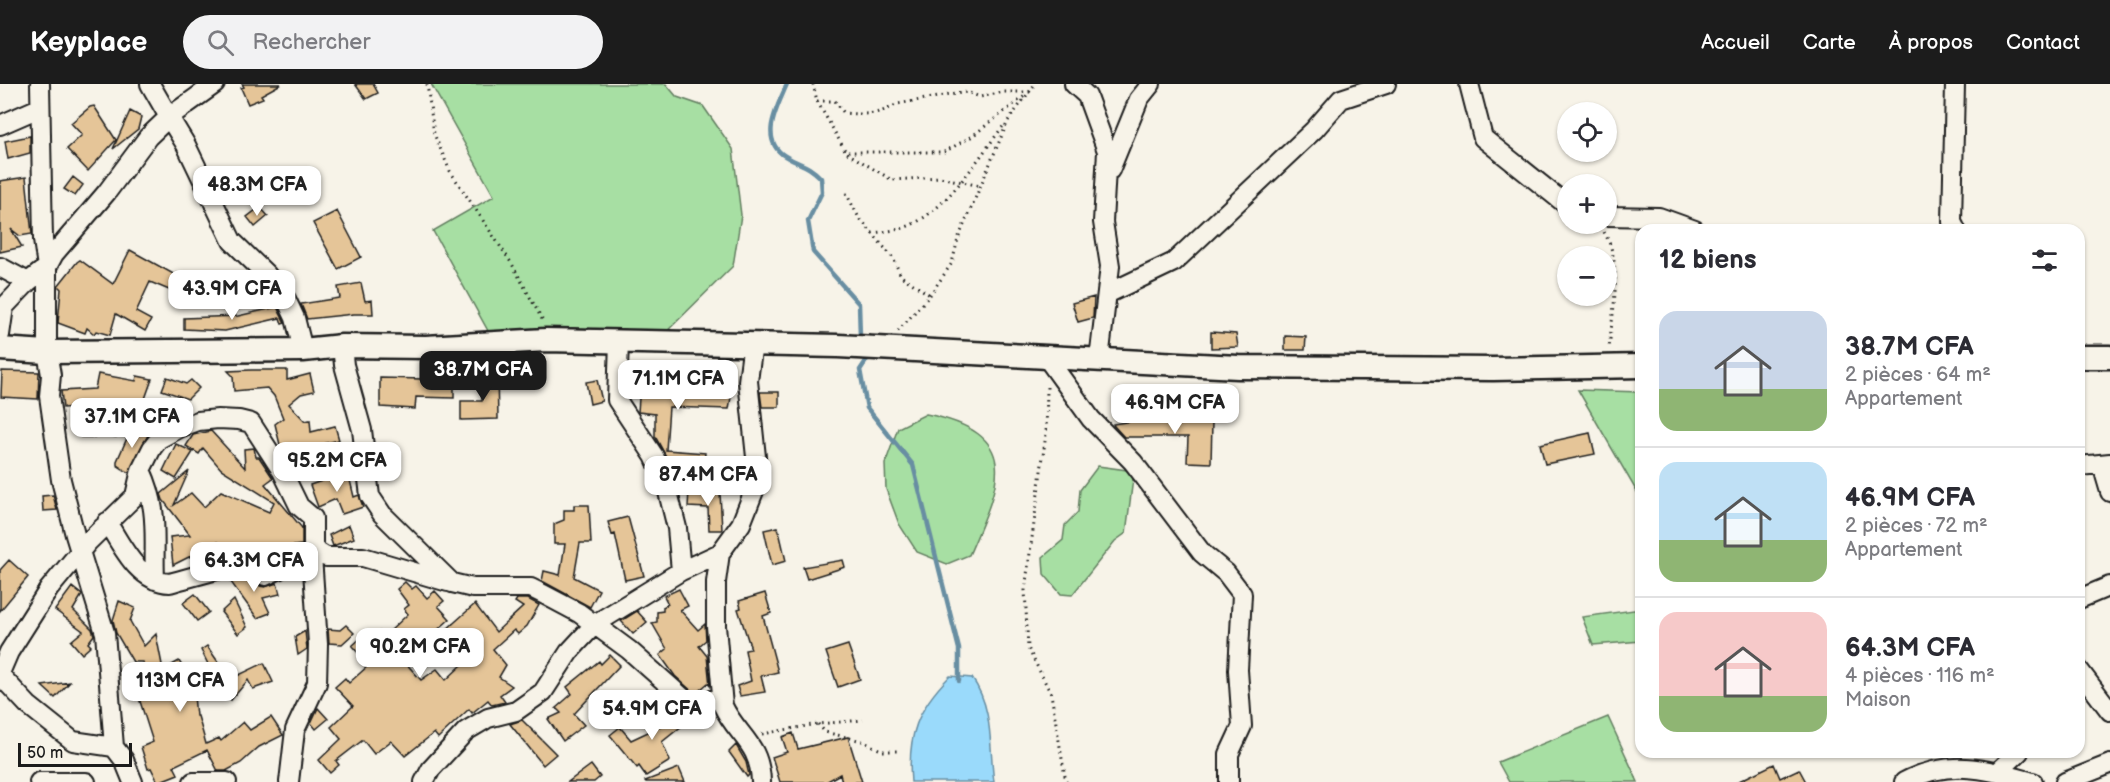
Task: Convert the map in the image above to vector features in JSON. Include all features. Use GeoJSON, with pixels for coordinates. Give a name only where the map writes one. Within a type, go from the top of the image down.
{"type":"FeatureCollection","features":[{"type":"Feature","properties":{"kind":"street"},"geometry":{"type":"LineString","coordinates":[[40,84],[43,240],[47,267],[47,352],[51,375],[49,396],[61,480],[105,633],[114,747],[124,760],[133,782]]}},
{"type":"Feature","properties":{"kind":"street"},"geometry":{"type":"LineString","coordinates":[[150,84],[186,145],[232,241],[267,274],[286,298],[295,318],[303,350]]}},
{"type":"Feature","properties":{"kind":"street"},"geometry":{"type":"LineString","coordinates":[[0,335],[2,306],[47,267],[54,254],[100,201],[148,137],[169,117],[215,84]]}},
{"type":"Feature","properties":{"kind":"street"},"geometry":{"type":"LineString","coordinates":[[1074,84],[1087,96],[1104,136],[1107,180],[1103,222],[1110,266],[1109,293],[1102,324],[1099,360]]}},
{"type":"Feature","properties":{"kind":"street"},"geometry":{"type":"LineString","coordinates":[[1107,180],[1139,99],[1151,84]]}},
{"type":"Feature","properties":{"kind":"street"},"geometry":{"type":"LineString","coordinates":[[1109,293],[1174,262],[1314,130],[1343,92],[1386,84]]}},
{"type":"Feature","properties":{"kind":"street"},"geometry":{"type":"LineString","coordinates":[[1469,84],[1483,138],[1557,197]]}},
{"type":"Feature","properties":{"kind":"street"},"geometry":{"type":"LineString","coordinates":[[1952,224],[1955,84]]}},
{"type":"Feature","properties":{"kind":"street"},"geometry":{"type":"LineString","coordinates":[[0,125],[39,108]]}},
{"type":"Feature","properties":{"kind":"street"},"geometry":{"type":"LineString","coordinates":[[1617,216],[1659,217],[1678,224]]}},
{"type":"Feature","properties":{"kind":"street"},"geometry":{"type":"LineString","coordinates":[[0,267],[28,282]]}},
{"type":"Feature","properties":{"kind":"street"},"geometry":{"type":"LineString","coordinates":[[0,349],[47,352],[303,350],[342,346],[426,347],[546,340],[838,346],[1047,358],[1357,369],[1635,366]]}},
{"type":"Feature","properties":{"kind":"street"},"geometry":{"type":"LineString","coordinates":[[619,341],[616,400],[654,456],[665,480],[676,528],[681,571]]}},
{"type":"Feature","properties":{"kind":"street"},"geometry":{"type":"LineString","coordinates":[[753,343],[748,381],[756,457],[754,491],[741,524],[720,553],[716,582],[716,626],[722,696],[727,716],[746,736],[760,763],[761,782]]}},
{"type":"Feature","properties":{"kind":"street"},"geometry":{"type":"LineString","coordinates":[[342,346],[344,365],[362,430],[372,501],[382,514],[452,583]]}},
{"type":"Feature","properties":{"kind":"street"},"geometry":{"type":"LineString","coordinates":[[2085,357],[2110,357]]}},
{"type":"Feature","properties":{"kind":"street"},"geometry":{"type":"LineString","coordinates":[[1047,358],[1091,419],[1133,462],[1202,552],[1226,573],[1242,594],[1238,670],[1242,726],[1229,754],[1229,782]]}},
{"type":"Feature","properties":{"kind":"street"},"geometry":{"type":"LineString","coordinates":[[114,747],[73,741],[28,705],[0,674],[5,654],[48,589],[107,522],[135,496],[141,470],[159,439],[179,428],[218,419],[239,420],[251,423],[282,471],[298,506],[313,518],[312,553],[318,644],[317,683],[295,729],[289,782]]}},
{"type":"Feature","properties":{"kind":"street"},"geometry":{"type":"LineString","coordinates":[[2085,465],[2107,464],[2105,475],[2110,492]]}},
{"type":"Feature","properties":{"kind":"street"},"geometry":{"type":"LineString","coordinates":[[141,470],[153,498],[157,540],[155,580]]}},
{"type":"Feature","properties":{"kind":"street"},"geometry":{"type":"LineString","coordinates":[[107,522],[144,574],[155,580],[170,583],[223,566],[241,564],[253,556],[265,576],[278,570],[285,558],[312,553],[326,557],[363,557],[473,588],[531,588],[594,624],[629,650],[692,705],[697,706],[722,696]]}},
{"type":"Feature","properties":{"kind":"street"},"geometry":{"type":"LineString","coordinates":[[424,782],[431,769],[466,731],[488,718],[516,711],[543,692],[569,652],[594,624],[681,571],[720,553]]}},
{"type":"Feature","properties":{"kind":"street"},"geometry":{"type":"LineString","coordinates":[[2085,596],[2110,586]]}},
{"type":"Feature","properties":{"kind":"street"},"geometry":{"type":"LineString","coordinates":[[2085,678],[2110,711]]}},
{"type":"Feature","properties":{"kind":"street"},"geometry":{"type":"LineString","coordinates":[[1998,772],[2013,758]]}},
{"type":"Feature","properties":{"kind":"street"},"geometry":{"type":"LineString","coordinates":[[2065,782],[2110,764]]}},
{"type":"Feature","properties":{"kind":"street"},"geometry":{"type":"LineString","coordinates":[[1904,782],[1921,773],[1945,766],[1998,772],[2033,782]]}},
{"type":"Feature","properties":{"kind":"street"},"geometry":{"type":"LineString","coordinates":[[39,782],[86,782]]}},
{"type":"Feature","properties":{"kind":"street"},"geometry":{"type":"LineString","coordinates":[[193,782],[227,782]]}},
{"type":"Feature","properties":{"kind":"path"},"geometry":{"type":"LineString","coordinates":[[427,84],[434,134],[446,163],[512,264],[543,321],[546,340]]}},
{"type":"Feature","properties":{"kind":"path"},"geometry":{"type":"LineString","coordinates":[[813,84],[817,101],[846,152],[892,180],[940,177],[981,186]]}},
{"type":"Feature","properties":{"kind":"path"},"geometry":{"type":"LineString","coordinates":[[872,233],[902,228],[920,219],[963,182],[1035,84]]}},
{"type":"Feature","properties":{"kind":"path"},"geometry":{"type":"LineString","coordinates":[[817,101],[835,101],[844,113],[864,116],[887,110],[897,104],[967,92],[980,97],[1004,92],[1030,92]]}},
{"type":"Feature","properties":{"kind":"path"},"geometry":{"type":"LineString","coordinates":[[846,152],[944,152],[971,137],[1030,92]]}},
{"type":"Feature","properties":{"kind":"path"},"geometry":{"type":"LineString","coordinates":[[875,348],[893,336],[930,295],[952,263],[958,239],[1008,121]]}},
{"type":"Feature","properties":{"kind":"path"},"geometry":{"type":"LineString","coordinates":[[846,193],[858,216],[893,258],[902,276],[930,295]]}},
{"type":"Feature","properties":{"kind":"path"},"geometry":{"type":"LineString","coordinates":[[1604,234],[1610,242],[1614,273],[1608,366]]}},
{"type":"Feature","properties":{"kind":"path"},"geometry":{"type":"LineString","coordinates":[[1047,358],[1046,434],[1025,590],[1028,648],[1051,694],[1057,717],[1066,782]]}},
{"type":"Feature","properties":{"kind":"path"},"geometry":{"type":"LineString","coordinates":[[746,736],[818,724],[863,720]]}},
{"type":"Feature","properties":{"kind":"path"},"geometry":{"type":"LineString","coordinates":[[818,724],[825,732],[862,741],[883,751],[899,751]]}},
{"type":"Feature","properties":{"kind":"green space"},"geometry":{"type":"Polygon","coordinates":[[[431,84],[666,84],[677,97],[703,106],[733,149],[741,215],[733,266],[654,344],[492,338],[433,231],[494,196],[431,84]]]}},
{"type":"Feature","properties":{"kind":"green space"},"geometry":{"type":"Polygon","coordinates":[[[1578,390],[1635,392],[1635,489],[1578,390]]]}},
{"type":"Feature","properties":{"kind":"green space"},"geometry":{"type":"Polygon","coordinates":[[[926,414],[958,423],[979,434],[991,449],[996,465],[995,484],[989,506],[969,555],[947,564],[917,552],[899,524],[886,489],[885,464],[898,428],[926,414]]]}},
{"type":"Feature","properties":{"kind":"green space"},"geometry":{"type":"Polygon","coordinates":[[[1098,466],[1134,471],[1126,533],[1115,541],[1072,595],[1061,594],[1044,574],[1043,557],[1063,540],[1065,525],[1078,512],[1080,490],[1098,466]]]}},
{"type":"Feature","properties":{"kind":"green space"},"geometry":{"type":"Polygon","coordinates":[[[1635,610],[1635,642],[1593,645],[1582,617],[1635,610]]]}},
{"type":"Feature","properties":{"kind":"green space"},"geometry":{"type":"Polygon","coordinates":[[[1608,717],[1638,782],[1509,782],[1498,762],[1608,717]]]}},
{"type":"Feature","properties":{"kind":"water"},"geometry":{"type":"Polygon","coordinates":[[[950,676],[972,678],[984,702],[994,782],[911,782],[911,751],[917,724],[929,700],[950,676]]]}},
{"type":"Feature","properties":{"kind":"building"},"geometry":{"type":"Polygon","coordinates":[[[242,84],[281,84],[261,95],[263,98],[248,104],[241,88],[244,87],[242,84]]]}},
{"type":"Feature","properties":{"kind":"building"},"geometry":{"type":"Polygon","coordinates":[[[355,84],[373,84],[378,93],[366,99],[355,84]]]}},
{"type":"Feature","properties":{"kind":"building"},"geometry":{"type":"Polygon","coordinates":[[[94,106],[116,140],[88,171],[67,149],[82,135],[71,123],[94,106]]]}},
{"type":"Feature","properties":{"kind":"building"},"geometry":{"type":"Polygon","coordinates":[[[130,111],[141,117],[138,129],[113,149],[130,111]]]}},
{"type":"Feature","properties":{"kind":"building"},"geometry":{"type":"Polygon","coordinates":[[[30,136],[30,153],[8,159],[5,141],[30,136]]]}},
{"type":"Feature","properties":{"kind":"building"},"geometry":{"type":"Polygon","coordinates":[[[26,177],[32,234],[20,236],[11,229],[22,247],[0,252],[0,181],[26,177]]]}},
{"type":"Feature","properties":{"kind":"building"},"geometry":{"type":"Polygon","coordinates":[[[73,177],[83,185],[75,196],[64,189],[73,177]]]}},
{"type":"Feature","properties":{"kind":"building"},"geometry":{"type":"Polygon","coordinates":[[[260,207],[268,216],[255,227],[247,217],[260,207]]]}},
{"type":"Feature","properties":{"kind":"building"},"geometry":{"type":"Polygon","coordinates":[[[337,211],[361,257],[338,269],[313,223],[337,211]]]}},
{"type":"Feature","properties":{"kind":"building"},"geometry":{"type":"Polygon","coordinates":[[[130,250],[188,282],[181,295],[150,282],[136,312],[151,320],[145,331],[116,314],[110,335],[96,331],[94,334],[87,328],[85,333],[58,323],[61,289],[58,286],[77,262],[80,260],[113,284],[130,250]]]}},
{"type":"Feature","properties":{"kind":"building"},"geometry":{"type":"Polygon","coordinates":[[[361,283],[365,301],[372,300],[373,314],[307,319],[301,304],[340,298],[338,287],[361,283]]]}},
{"type":"Feature","properties":{"kind":"building"},"geometry":{"type":"Polygon","coordinates":[[[1094,297],[1093,318],[1078,322],[1072,303],[1094,297]]]}},
{"type":"Feature","properties":{"kind":"building"},"geometry":{"type":"Polygon","coordinates":[[[277,307],[285,323],[282,324],[280,318],[225,331],[184,329],[184,318],[238,316],[277,307]]]}},
{"type":"Feature","properties":{"kind":"building"},"geometry":{"type":"Polygon","coordinates":[[[1211,332],[1236,334],[1238,347],[1211,348],[1211,332]]]}},
{"type":"Feature","properties":{"kind":"building"},"geometry":{"type":"Polygon","coordinates":[[[1285,336],[1306,337],[1305,350],[1285,350],[1285,336]]]}},
{"type":"Feature","properties":{"kind":"building"},"geometry":{"type":"Polygon","coordinates":[[[287,370],[287,380],[310,374],[314,391],[301,394],[289,404],[305,421],[310,420],[311,432],[335,426],[339,440],[326,443],[329,453],[291,464],[281,449],[275,424],[283,418],[274,396],[267,388],[234,391],[233,376],[228,371],[287,370]]]}},
{"type":"Feature","properties":{"kind":"building"},"geometry":{"type":"Polygon","coordinates":[[[2,371],[39,372],[38,399],[1,397],[2,371]]]}},
{"type":"Feature","properties":{"kind":"building"},"geometry":{"type":"Polygon","coordinates":[[[98,374],[136,381],[137,376],[152,379],[140,413],[116,437],[95,433],[95,437],[81,437],[81,423],[73,423],[73,407],[63,408],[61,391],[95,389],[98,374]]]}},
{"type":"Feature","properties":{"kind":"building"},"geometry":{"type":"Polygon","coordinates":[[[497,374],[498,419],[461,420],[461,401],[482,401],[481,375],[497,374]]]}},
{"type":"Feature","properties":{"kind":"building"},"geometry":{"type":"Polygon","coordinates":[[[167,377],[186,384],[191,380],[199,388],[188,399],[162,390],[167,377]]]}},
{"type":"Feature","properties":{"kind":"building"},"geometry":{"type":"Polygon","coordinates":[[[380,378],[433,379],[433,383],[454,383],[454,398],[416,397],[415,409],[380,407],[380,378]]]}},
{"type":"Feature","properties":{"kind":"building"},"geometry":{"type":"Polygon","coordinates":[[[597,380],[602,401],[590,404],[586,382],[597,380]]]}},
{"type":"Feature","properties":{"kind":"building"},"geometry":{"type":"Polygon","coordinates":[[[659,381],[674,382],[674,389],[732,391],[729,409],[669,407],[666,450],[705,453],[704,463],[669,462],[655,436],[655,414],[638,412],[640,384],[659,386],[659,381]]]}},
{"type":"Feature","properties":{"kind":"building"},"geometry":{"type":"Polygon","coordinates":[[[760,392],[779,392],[779,407],[762,407],[760,392]]]}},
{"type":"Feature","properties":{"kind":"building"},"geometry":{"type":"Polygon","coordinates":[[[1132,421],[1212,422],[1211,463],[1187,462],[1188,437],[1124,437],[1113,424],[1132,421]]]}},
{"type":"Feature","properties":{"kind":"building"},"geometry":{"type":"Polygon","coordinates":[[[132,427],[149,433],[129,473],[117,465],[117,461],[132,427]]]}},
{"type":"Feature","properties":{"kind":"building"},"geometry":{"type":"Polygon","coordinates":[[[211,431],[245,468],[244,449],[254,448],[256,457],[259,457],[273,478],[265,484],[302,528],[302,545],[284,547],[267,557],[259,547],[254,545],[229,554],[218,542],[207,551],[205,549],[173,565],[170,537],[190,535],[163,500],[161,494],[189,471],[174,505],[191,493],[204,507],[221,491],[269,512],[274,502],[221,469],[203,448],[199,454],[186,446],[193,435],[211,431]]]}},
{"type":"Feature","properties":{"kind":"building"},"geometry":{"type":"Polygon","coordinates":[[[1590,433],[1595,454],[1545,464],[1540,444],[1590,433]]]}},
{"type":"Feature","properties":{"kind":"building"},"geometry":{"type":"Polygon","coordinates":[[[176,444],[193,452],[176,479],[163,471],[176,444]]]}},
{"type":"Feature","properties":{"kind":"building"},"geometry":{"type":"Polygon","coordinates":[[[348,472],[354,497],[359,495],[363,507],[342,514],[336,499],[318,507],[310,485],[348,472]]]}},
{"type":"Feature","properties":{"kind":"building"},"geometry":{"type":"Polygon","coordinates":[[[689,490],[720,493],[722,530],[709,530],[708,508],[688,507],[689,490]]]}},
{"type":"Feature","properties":{"kind":"building"},"geometry":{"type":"Polygon","coordinates":[[[53,495],[57,510],[43,511],[42,496],[53,495]]]}},
{"type":"Feature","properties":{"kind":"building"},"geometry":{"type":"Polygon","coordinates":[[[574,505],[589,505],[591,543],[580,543],[574,577],[599,590],[590,607],[542,581],[544,571],[560,575],[565,544],[554,544],[554,524],[564,520],[564,510],[574,510],[574,505]]]}},
{"type":"Feature","properties":{"kind":"building"},"geometry":{"type":"Polygon","coordinates":[[[628,517],[644,576],[625,580],[615,534],[612,535],[608,522],[628,517]]]}},
{"type":"Feature","properties":{"kind":"building"},"geometry":{"type":"Polygon","coordinates":[[[349,525],[354,538],[333,546],[329,535],[349,525]]]}},
{"type":"Feature","properties":{"kind":"building"},"geometry":{"type":"Polygon","coordinates":[[[778,527],[786,561],[772,565],[764,530],[778,527]]]}},
{"type":"Feature","properties":{"kind":"building"},"geometry":{"type":"Polygon","coordinates":[[[9,560],[28,577],[0,611],[0,570],[9,560]]]}},
{"type":"Feature","properties":{"kind":"building"},"geometry":{"type":"Polygon","coordinates":[[[843,560],[845,567],[807,579],[803,567],[843,560]]]}},
{"type":"Feature","properties":{"kind":"building"},"geometry":{"type":"Polygon","coordinates":[[[249,571],[260,586],[265,587],[277,583],[280,594],[263,598],[270,613],[257,618],[228,578],[249,571]]]}},
{"type":"Feature","properties":{"kind":"building"},"geometry":{"type":"Polygon","coordinates":[[[405,582],[412,589],[416,586],[427,598],[435,591],[444,601],[438,606],[450,619],[403,660],[421,680],[437,669],[446,680],[477,651],[461,632],[454,638],[446,630],[475,604],[496,632],[523,607],[515,602],[517,599],[528,599],[539,605],[527,626],[518,634],[514,630],[493,649],[506,665],[499,677],[512,686],[500,695],[505,702],[492,705],[488,700],[472,713],[469,709],[438,738],[434,733],[405,756],[391,741],[374,754],[363,740],[336,761],[339,765],[330,773],[319,760],[341,739],[331,727],[353,706],[335,687],[345,678],[349,683],[369,665],[352,646],[363,636],[367,641],[378,631],[387,634],[408,614],[404,609],[409,605],[397,589],[405,582]]]}},
{"type":"Feature","properties":{"kind":"building"},"geometry":{"type":"Polygon","coordinates":[[[72,587],[82,595],[73,610],[92,629],[94,635],[88,643],[91,646],[82,654],[71,641],[83,631],[55,610],[72,587]]]}},
{"type":"Feature","properties":{"kind":"building"},"geometry":{"type":"Polygon","coordinates":[[[679,589],[688,606],[680,610],[698,630],[705,624],[706,640],[699,646],[707,656],[710,686],[708,683],[695,694],[675,676],[660,655],[667,649],[652,623],[657,622],[657,612],[663,611],[663,607],[668,604],[664,596],[679,589]]]}},
{"type":"Feature","properties":{"kind":"building"},"geometry":{"type":"Polygon","coordinates":[[[765,593],[771,613],[763,616],[778,672],[761,676],[765,692],[740,696],[737,686],[751,681],[745,650],[751,649],[738,609],[741,608],[739,601],[765,593]]]}},
{"type":"Feature","properties":{"kind":"building"},"geometry":{"type":"Polygon","coordinates":[[[195,594],[209,612],[197,621],[183,603],[195,594]]]}},
{"type":"Feature","properties":{"kind":"building"},"geometry":{"type":"Polygon","coordinates":[[[234,600],[247,627],[238,634],[221,612],[234,600]]]}},
{"type":"Feature","properties":{"kind":"building"},"geometry":{"type":"Polygon","coordinates":[[[119,601],[135,608],[130,621],[144,646],[156,634],[163,670],[179,661],[185,671],[171,679],[174,691],[164,699],[194,696],[196,716],[198,716],[206,744],[219,738],[221,741],[243,722],[250,730],[271,717],[283,735],[259,747],[241,763],[226,771],[218,771],[207,750],[174,766],[178,774],[158,782],[151,768],[148,769],[141,747],[153,742],[138,695],[139,687],[144,685],[143,662],[133,662],[116,633],[113,620],[119,601]]]}},
{"type":"Feature","properties":{"kind":"building"},"geometry":{"type":"Polygon","coordinates":[[[637,611],[647,622],[633,634],[621,621],[637,611]]]}},
{"type":"Feature","properties":{"kind":"building"},"geometry":{"type":"Polygon","coordinates":[[[346,625],[354,633],[342,644],[329,643],[328,629],[340,630],[346,625]]]}},
{"type":"Feature","properties":{"kind":"building"},"geometry":{"type":"Polygon","coordinates":[[[305,631],[307,649],[298,655],[295,637],[305,631]]]}},
{"type":"Feature","properties":{"kind":"building"},"geometry":{"type":"Polygon","coordinates":[[[848,645],[860,679],[838,687],[826,652],[848,645]]]}},
{"type":"Feature","properties":{"kind":"building"},"geometry":{"type":"Polygon","coordinates":[[[207,646],[223,669],[231,666],[235,677],[264,663],[273,682],[253,689],[248,680],[231,700],[220,688],[201,650],[207,646]]]}},
{"type":"Feature","properties":{"kind":"building"},"geometry":{"type":"Polygon","coordinates":[[[610,655],[620,665],[574,714],[584,725],[563,741],[548,719],[561,713],[556,708],[572,694],[567,687],[599,661],[601,664],[610,655]]]}},
{"type":"Feature","properties":{"kind":"building"},"geometry":{"type":"Polygon","coordinates":[[[70,682],[55,698],[42,686],[70,682]]]}},
{"type":"Feature","properties":{"kind":"building"},"geometry":{"type":"Polygon","coordinates":[[[672,703],[684,714],[693,717],[662,742],[670,761],[646,776],[610,735],[620,727],[631,740],[663,725],[656,716],[672,703]]]}},
{"type":"Feature","properties":{"kind":"building"},"geometry":{"type":"Polygon","coordinates":[[[318,708],[328,719],[316,729],[311,723],[318,708]]]}},
{"type":"Feature","properties":{"kind":"building"},"geometry":{"type":"Polygon","coordinates":[[[522,720],[556,754],[543,765],[510,724],[522,720]]]}},
{"type":"Feature","properties":{"kind":"building"},"geometry":{"type":"Polygon","coordinates":[[[793,733],[798,749],[848,737],[862,782],[842,782],[840,774],[826,782],[780,782],[772,757],[787,752],[782,737],[793,733]]]}},
{"type":"Feature","properties":{"kind":"building"},"geometry":{"type":"Polygon","coordinates":[[[736,745],[746,762],[749,775],[747,777],[729,752],[736,745]]]}},
{"type":"Feature","properties":{"kind":"building"},"geometry":{"type":"Polygon","coordinates":[[[1774,764],[1780,778],[1799,769],[1806,782],[1737,782],[1774,764]]]}},
{"type":"Feature","properties":{"kind":"building"},"geometry":{"type":"Polygon","coordinates":[[[591,765],[600,777],[594,782],[568,782],[591,765]]]}},
{"type":"Feature","properties":{"kind":"building"},"geometry":{"type":"Polygon","coordinates":[[[679,768],[685,782],[645,781],[679,768]]]}},
{"type":"Feature","properties":{"kind":"waterway"},"geometry":{"type":"LineString","coordinates":[[787,84],[772,122],[773,141],[777,149],[785,156],[807,167],[821,178],[822,192],[808,221],[813,252],[859,304],[860,337],[862,339]]}},
{"type":"Feature","properties":{"kind":"waterway"},"geometry":{"type":"LineString","coordinates":[[870,355],[860,370],[867,408],[913,465],[959,649],[959,681]]}}]}
